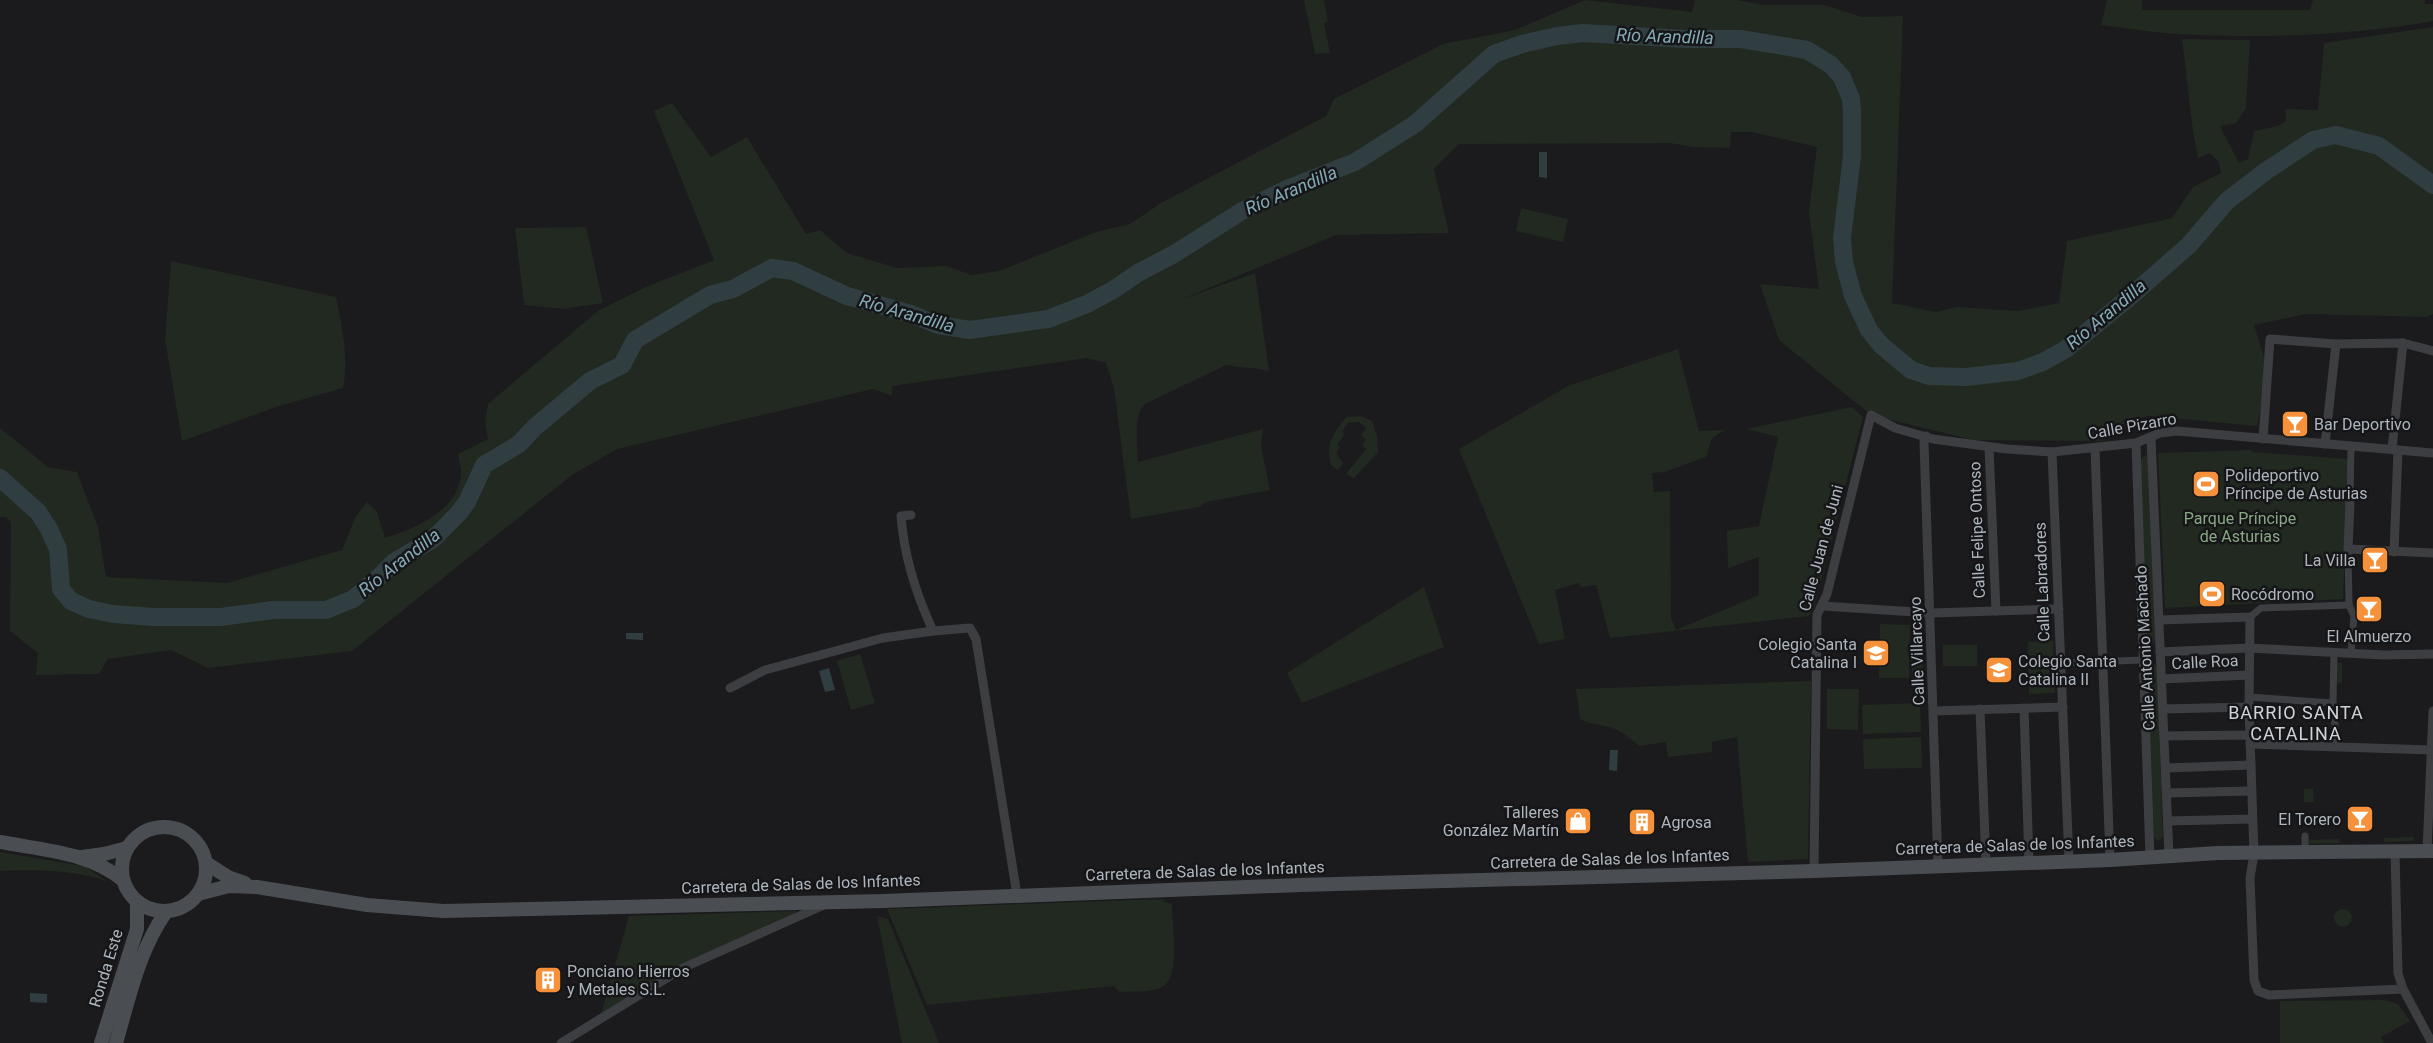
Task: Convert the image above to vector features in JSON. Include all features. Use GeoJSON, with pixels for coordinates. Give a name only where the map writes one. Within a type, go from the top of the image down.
{"type":"FeatureCollection","features":[{"type":"Feature","properties":{"kind":"main road"},"geometry":{"type":"LineString","coordinates":[[82,857],[127,848],[144,832],[154,828],[172,828],[188,834],[196,842],[206,863],[205,880],[198,894]]}},
{"type":"Feature","properties":{"kind":"main road"},"geometry":{"type":"LineString","coordinates":[[0,842],[82,857],[123,880]]}},
{"type":"Feature","properties":{"kind":"main road"},"geometry":{"type":"LineString","coordinates":[[127,848],[122,869],[123,880],[130,895],[137,902],[151,909],[166,912]]}},
{"type":"Feature","properties":{"kind":"main road","name":"Carretera de Salas de los Infantes"},"geometry":{"type":"LineString","coordinates":[[198,894],[229,886],[257,887],[366,905],[425,910],[1017,895],[1814,871],[2110,860],[2218,853],[2430,851]]}},
{"type":"Feature","properties":{"kind":"main road","name":"Carretera de Salas de los Infantes"},"geometry":{"type":"LineString","coordinates":[[206,863],[228,877],[257,887]]}},
{"type":"Feature","properties":{"kind":"main road","name":"Ronda Este"},"geometry":{"type":"LineString","coordinates":[[116,1043],[144,950],[153,930],[166,912],[178,909],[198,894]]}},
{"type":"Feature","properties":{"kind":"main road","name":"Ronda Este"},"geometry":{"type":"LineString","coordinates":[[101,1043],[137,929],[137,902]]}},
{"type":"Feature","properties":{"kind":"street"},"geometry":{"type":"LineString","coordinates":[[2263,439],[2270,339],[2336,344],[2403,343],[2433,351]]}},
{"type":"Feature","properties":{"kind":"street"},"geometry":{"type":"LineString","coordinates":[[2394,552],[2395,450],[2403,343]]}},
{"type":"Feature","properties":{"kind":"street"},"geometry":{"type":"LineString","coordinates":[[2325,444],[2336,344]]}},
{"type":"Feature","properties":{"kind":"street","name":"Calle Pizarro"},"geometry":{"type":"LineString","coordinates":[[1872,415],[1895,428],[1926,436],[1989,447],[2052,452],[2136,443],[2160,433],[2177,431],[2433,453]]}},
{"type":"Feature","properties":{"kind":"street","name":"Calle Juan de Juni"},"geometry":{"type":"LineString","coordinates":[[1814,871],[1817,615],[1822,606],[1872,415]]}},
{"type":"Feature","properties":{"kind":"street","name":"Calle Villarcayo"},"geometry":{"type":"LineString","coordinates":[[1926,436],[1938,866]]}},
{"type":"Feature","properties":{"kind":"street","name":"Calle Antonio Machado"},"geometry":{"type":"LineString","coordinates":[[2151,438],[2168,821],[2158,857]]}},
{"type":"Feature","properties":{"kind":"street","name":"Calle Antonio Machado"},"geometry":{"type":"LineString","coordinates":[[2136,443],[2143,660],[2158,857]]}},
{"type":"Feature","properties":{"kind":"street"},"geometry":{"type":"LineString","coordinates":[[2351,446],[2348,549],[2349,605],[2354,616],[2351,653]]}},
{"type":"Feature","properties":{"kind":"street","name":"Calle Felipe Ontoso"},"geometry":{"type":"LineString","coordinates":[[1989,447],[1996,611]]}},
{"type":"Feature","properties":{"kind":"street"},"geometry":{"type":"LineString","coordinates":[[2095,448],[2110,860]]}},
{"type":"Feature","properties":{"kind":"street","name":"Calle Labradores"},"geometry":{"type":"LineString","coordinates":[[2052,452],[2069,861]]}},
{"type":"Feature","properties":{"kind":"street"},"geometry":{"type":"LineString","coordinates":[[911,515],[901,516],[903,540],[918,597],[932,630]]}},
{"type":"Feature","properties":{"kind":"street"},"geometry":{"type":"LineString","coordinates":[[2348,549],[2433,553]]}},
{"type":"Feature","properties":{"kind":"street"},"geometry":{"type":"LineString","coordinates":[[2159,620],[2250,617],[2261,608],[2349,605]]}},
{"type":"Feature","properties":{"kind":"street"},"geometry":{"type":"LineString","coordinates":[[1822,606],[1931,613],[2059,609]]}},
{"type":"Feature","properties":{"kind":"street"},"geometry":{"type":"LineString","coordinates":[[2250,617],[2248,648],[2254,854],[2250,878],[2254,980],[2258,991],[2269,995],[2403,989]]}},
{"type":"Feature","properties":{"kind":"street"},"geometry":{"type":"LineString","coordinates":[[730,688],[765,670],[883,638],[932,630],[970,628],[976,638],[1017,895]]}},
{"type":"Feature","properties":{"kind":"street"},"geometry":{"type":"LineString","coordinates":[[2061,663],[2143,660],[2161,655],[2248,648],[2351,653],[2433,654]]}},
{"type":"Feature","properties":{"kind":"street"},"geometry":{"type":"LineString","coordinates":[[2334,652],[2333,703],[2336,747]]}},
{"type":"Feature","properties":{"kind":"street","name":"Calle Roa"},"geometry":{"type":"LineString","coordinates":[[2162,679],[2249,675]]}},
{"type":"Feature","properties":{"kind":"street"},"geometry":{"type":"LineString","coordinates":[[2163,710],[2249,702],[2333,703]]}},
{"type":"Feature","properties":{"kind":"street"},"geometry":{"type":"LineString","coordinates":[[1934,710],[2063,707]]}},
{"type":"Feature","properties":{"kind":"street"},"geometry":{"type":"LineString","coordinates":[[2024,708],[2029,863]]}},
{"type":"Feature","properties":{"kind":"street"},"geometry":{"type":"LineString","coordinates":[[1980,709],[1986,864]]}},
{"type":"Feature","properties":{"kind":"street"},"geometry":{"type":"LineString","coordinates":[[2430,851],[2433,711]]}},
{"type":"Feature","properties":{"kind":"street"},"geometry":{"type":"LineString","coordinates":[[2164,736],[2250,740],[2303,750],[2336,747],[2431,750]]}},
{"type":"Feature","properties":{"kind":"street"},"geometry":{"type":"LineString","coordinates":[[2166,768],[2250,765]]}},
{"type":"Feature","properties":{"kind":"street"},"geometry":{"type":"LineString","coordinates":[[2167,793],[2252,791]]}},
{"type":"Feature","properties":{"kind":"street"},"geometry":{"type":"LineString","coordinates":[[2168,821],[2252,819]]}},
{"type":"Feature","properties":{"kind":"street"},"geometry":{"type":"LineString","coordinates":[[2305,836],[2305,853]]}},
{"type":"Feature","properties":{"kind":"street"},"geometry":{"type":"LineString","coordinates":[[2395,851],[2398,973],[2403,989],[2432,1043]]}},
{"type":"Feature","properties":{"kind":"street"},"geometry":{"type":"LineString","coordinates":[[561,1043],[685,967],[833,900]]}},
{"type":"Feature","properties":{"kind":"green space"},"geometry":{"type":"Polygon","coordinates":[[[1304,0],[1324,0],[1328,22],[1324,23],[1330,53],[1315,54],[1304,0]]]}},
{"type":"Feature","properties":{"kind":"green space"},"geometry":{"type":"Polygon","coordinates":[[[1585,0],[1692,12],[1695,0],[1737,0],[1764,5],[1824,5],[1862,17],[1903,16],[1892,303],[1936,312],[1957,307],[2018,311],[2059,303],[2067,241],[2172,218],[2193,187],[2221,173],[2219,162],[2210,153],[2198,158],[2182,39],[2250,40],[2246,108],[2236,123],[2220,126],[2239,163],[2248,159],[2254,131],[2278,126],[2286,121],[2285,109],[2318,110],[2324,43],[2433,27],[2433,314],[2427,317],[2306,314],[2254,325],[2268,370],[2257,426],[2148,416],[2127,421],[2103,441],[1973,440],[1871,415],[1779,340],[1760,284],[1819,289],[1809,212],[1817,147],[1752,132],[1731,132],[1730,148],[1693,147],[1670,143],[1459,144],[1434,169],[1449,233],[1336,235],[1180,300],[1255,273],[1269,371],[1226,365],[1145,404],[1138,416],[1137,423],[1138,462],[1263,429],[1261,446],[1270,490],[1206,502],[1199,507],[1131,519],[1114,388],[1106,363],[1087,358],[892,386],[892,396],[873,389],[617,449],[572,475],[352,651],[208,668],[171,650],[108,659],[99,674],[36,675],[38,653],[10,631],[11,522],[6,517],[0,517],[0,428],[48,467],[77,472],[98,527],[106,577],[227,583],[342,550],[356,516],[367,502],[377,512],[385,538],[410,529],[434,516],[444,508],[458,487],[461,474],[458,454],[488,439],[485,422],[488,404],[599,310],[646,287],[714,260],[654,111],[672,103],[711,157],[747,137],[806,234],[820,230],[847,253],[897,268],[946,266],[972,275],[999,271],[1096,232],[1130,224],[1161,203],[1326,116],[1334,99],[1443,44],[1515,30],[1585,0]]]}},
{"type":"Feature","properties":{"kind":"green space"},"geometry":{"type":"Polygon","coordinates":[[[2107,0],[2142,0],[2142,10],[2310,10],[2313,0],[2425,0],[2425,4],[2433,4],[2433,21],[2372,30],[2307,35],[2242,36],[2151,32],[2101,25],[2107,0]]]}},
{"type":"Feature","properties":{"kind":"green space"},"geometry":{"type":"Polygon","coordinates":[[[1521,208],[1568,219],[1563,242],[1516,231],[1521,208]]]}},
{"type":"Feature","properties":{"kind":"green space"},"geometry":{"type":"Polygon","coordinates":[[[586,227],[603,303],[563,309],[524,305],[515,228],[586,227]]]}},
{"type":"Feature","properties":{"kind":"green space"},"geometry":{"type":"Polygon","coordinates":[[[171,261],[336,297],[345,354],[343,388],[276,407],[182,441],[165,339],[171,261]]]}},
{"type":"Feature","properties":{"kind":"green space"},"geometry":{"type":"Polygon","coordinates":[[[1678,349],[1699,431],[1725,430],[1712,438],[1706,457],[1664,472],[1652,473],[1654,492],[1670,491],[1671,618],[1676,630],[1759,595],[1759,557],[1728,568],[1727,531],[1759,526],[1778,437],[1746,429],[1852,407],[1863,417],[1814,608],[1809,616],[1610,638],[1596,585],[1581,587],[1579,583],[1555,590],[1565,639],[1539,644],[1459,449],[1568,386],[1678,349]]]}},
{"type":"Feature","properties":{"kind":"green space"},"geometry":{"type":"Polygon","coordinates":[[[1361,416],[1372,421],[1377,436],[1378,452],[1354,478],[1346,474],[1366,449],[1362,445],[1366,440],[1361,435],[1366,428],[1359,422],[1348,423],[1342,432],[1345,434],[1337,445],[1340,447],[1336,453],[1343,463],[1338,470],[1331,465],[1329,450],[1331,439],[1346,417],[1361,416]]]}},
{"type":"Feature","properties":{"kind":"green space","name":"Parque Príncipe de Asturias"},"geometry":{"type":"Polygon","coordinates":[[[2252,450],[2252,452],[2349,459],[2343,599],[2165,608],[2158,453],[2252,450]]]}},
{"type":"Feature","properties":{"kind":"green space"},"geometry":{"type":"Polygon","coordinates":[[[2145,455],[2148,456],[2156,640],[2152,644],[2147,640],[2140,460],[2145,455]]]}},
{"type":"Feature","properties":{"kind":"green space"},"geometry":{"type":"Polygon","coordinates":[[[1424,587],[1444,647],[1302,703],[1287,673],[1424,587]]]}},
{"type":"Feature","properties":{"kind":"green space"},"geometry":{"type":"Polygon","coordinates":[[[1880,624],[1910,625],[1909,678],[1879,678],[1880,624]]]}},
{"type":"Feature","properties":{"kind":"green space"},"geometry":{"type":"Polygon","coordinates":[[[2053,641],[2055,693],[2029,694],[2028,642],[2053,641]]]}},
{"type":"Feature","properties":{"kind":"green space"},"geometry":{"type":"Polygon","coordinates":[[[1943,645],[1977,645],[1977,666],[1943,666],[1943,645]]]}},
{"type":"Feature","properties":{"kind":"green space"},"geometry":{"type":"Polygon","coordinates":[[[1911,646],[1922,646],[1923,679],[1912,679],[1911,646]]]}},
{"type":"Feature","properties":{"kind":"green space"},"geometry":{"type":"Polygon","coordinates":[[[860,654],[875,703],[851,710],[837,661],[860,654]]]}},
{"type":"Feature","properties":{"kind":"green space"},"geometry":{"type":"Polygon","coordinates":[[[2153,663],[2157,667],[2163,837],[2158,841],[2154,837],[2148,667],[2153,663]]]}},
{"type":"Feature","properties":{"kind":"green space"},"geometry":{"type":"Polygon","coordinates":[[[2336,663],[2342,663],[2342,682],[2339,684],[2336,683],[2336,663]]]}},
{"type":"Feature","properties":{"kind":"green space"},"geometry":{"type":"Polygon","coordinates":[[[1811,681],[1808,859],[1748,862],[1737,737],[1712,742],[1712,752],[1668,757],[1666,742],[1639,746],[1616,729],[1580,719],[1576,689],[1811,681]]]}},
{"type":"Feature","properties":{"kind":"green space"},"geometry":{"type":"Polygon","coordinates":[[[1827,689],[1859,689],[1858,730],[1827,729],[1827,689]]]}},
{"type":"Feature","properties":{"kind":"green space"},"geometry":{"type":"Polygon","coordinates":[[[1920,703],[1921,732],[1863,734],[1862,705],[1920,703]]]}},
{"type":"Feature","properties":{"kind":"green space"},"geometry":{"type":"Polygon","coordinates":[[[1921,737],[1922,768],[1864,769],[1863,739],[1921,737]]]}},
{"type":"Feature","properties":{"kind":"green space"},"geometry":{"type":"Polygon","coordinates":[[[2304,789],[2313,789],[2314,802],[2304,802],[2304,789]]]}},
{"type":"Feature","properties":{"kind":"green space"},"geometry":{"type":"Polygon","coordinates":[[[2414,837],[2414,841],[2384,842],[2384,838],[2414,837]]]}},
{"type":"Feature","properties":{"kind":"green space"},"geometry":{"type":"Polygon","coordinates":[[[2339,839],[2340,843],[2307,844],[2307,840],[2339,839]]]}},
{"type":"Feature","properties":{"kind":"green space"},"geometry":{"type":"Polygon","coordinates":[[[0,852],[84,866],[107,881],[94,877],[54,871],[0,871],[0,852]]]}},
{"type":"Feature","properties":{"kind":"green space"},"geometry":{"type":"Polygon","coordinates":[[[1162,899],[1172,905],[1174,962],[1168,981],[1158,989],[1119,992],[1114,986],[927,1005],[887,909],[1162,899]]]}},
{"type":"Feature","properties":{"kind":"green space"},"geometry":{"type":"Polygon","coordinates":[[[2343,909],[2349,912],[2352,918],[2349,924],[2343,927],[2337,924],[2334,918],[2337,912],[2343,909]]]}},
{"type":"Feature","properties":{"kind":"green space"},"geometry":{"type":"Polygon","coordinates":[[[796,911],[794,915],[601,1014],[629,916],[796,911]]]}},
{"type":"Feature","properties":{"kind":"green space"},"geometry":{"type":"Polygon","coordinates":[[[877,916],[888,919],[939,1043],[902,1043],[877,916]]]}},
{"type":"Feature","properties":{"kind":"green space"},"geometry":{"type":"Polygon","coordinates":[[[2385,1000],[2398,1004],[2410,1021],[2381,1037],[2384,1043],[2280,1043],[2280,1001],[2385,1000]]]}},
{"type":"Feature","properties":{"kind":"shaded area"},"geometry":{"type":"Polygon","coordinates":[[[1539,152],[1547,152],[1547,178],[1539,177],[1539,152]]]}},
{"type":"Feature","properties":{"kind":"shaded area"},"geometry":{"type":"Polygon","coordinates":[[[626,633],[643,633],[643,640],[626,639],[626,633]]]}},
{"type":"Feature","properties":{"kind":"shaded area"},"geometry":{"type":"Polygon","coordinates":[[[829,668],[835,690],[825,692],[819,671],[829,668]]]}},
{"type":"Feature","properties":{"kind":"shaded area"},"geometry":{"type":"Polygon","coordinates":[[[1610,750],[1618,750],[1617,771],[1609,770],[1610,750]]]}},
{"type":"Feature","properties":{"kind":"shaded area"},"geometry":{"type":"Polygon","coordinates":[[[30,993],[47,994],[47,1003],[30,1002],[30,993]]]}},
{"type":"Feature","properties":{"kind":"waterway","name":"Río Arandilla"},"geometry":{"type":"LineString","coordinates":[[0,478],[38,512],[49,529],[58,549],[61,589],[71,601],[89,609],[113,614],[154,617],[221,617],[273,610],[326,610],[353,599],[394,562],[433,539],[467,502],[484,465],[519,444],[535,427],[590,381],[622,365],[635,340],[710,295],[733,289],[772,268],[793,271],[847,296],[911,314],[938,325],[970,330],[1048,319],[1087,304],[1113,290],[1242,211],[1289,188],[1355,162],[1415,124],[1494,54],[1522,44],[1557,36],[1583,33],[1685,39],[1741,39],[1807,50],[1831,65],[1842,77],[1851,99],[1852,156],[1842,238],[1844,262],[1853,296],[1869,330],[1881,345],[1911,370],[1929,376],[1966,377],[2018,371],[2043,362],[2066,349],[2189,245],[2227,201],[2266,171],[2313,140],[2336,135],[2379,146],[2433,185]]}},
{"type":"Feature","properties":{"kind":"place","name":"Bar Deportivo"},"geometry":{"type":"Point","coordinates":[2295,424]}},
{"type":"Feature","properties":{"kind":"place","name":"Polideportivo Príncipe de Asturias"},"geometry":{"type":"Point","coordinates":[2206,484]}},
{"type":"Feature","properties":{"kind":"place","name":"La Villa"},"geometry":{"type":"Point","coordinates":[2375,560]}},
{"type":"Feature","properties":{"kind":"place","name":"Rocódromo"},"geometry":{"type":"Point","coordinates":[2212,594]}},
{"type":"Feature","properties":{"kind":"place","name":"El Almuerzo"},"geometry":{"type":"Point","coordinates":[2369,609]}},
{"type":"Feature","properties":{"kind":"place","name":"Colegio Santa Catalina I"},"geometry":{"type":"Point","coordinates":[1876,653]}},
{"type":"Feature","properties":{"kind":"place","name":"Colegio Santa Catalina II"},"geometry":{"type":"Point","coordinates":[1999,670]}},
{"type":"Feature","properties":{"kind":"place","name":"El Torero"},"geometry":{"type":"Point","coordinates":[2360,819]}},
{"type":"Feature","properties":{"kind":"place","name":"Talleres González Martín"},"geometry":{"type":"Point","coordinates":[1578,821]}},
{"type":"Feature","properties":{"kind":"place","name":"Agrosa"},"geometry":{"type":"Point","coordinates":[1642,822]}},
{"type":"Feature","properties":{"kind":"place","name":"Ponciano Hierros y Metales S.L."},"geometry":{"type":"Point","coordinates":[548,980]}},
{"type":"Feature","properties":{"kind":"district","name":"BARRIO SANTA CATALINA"},"geometry":{"type":"Point","coordinates":[2296,722]}}]}
